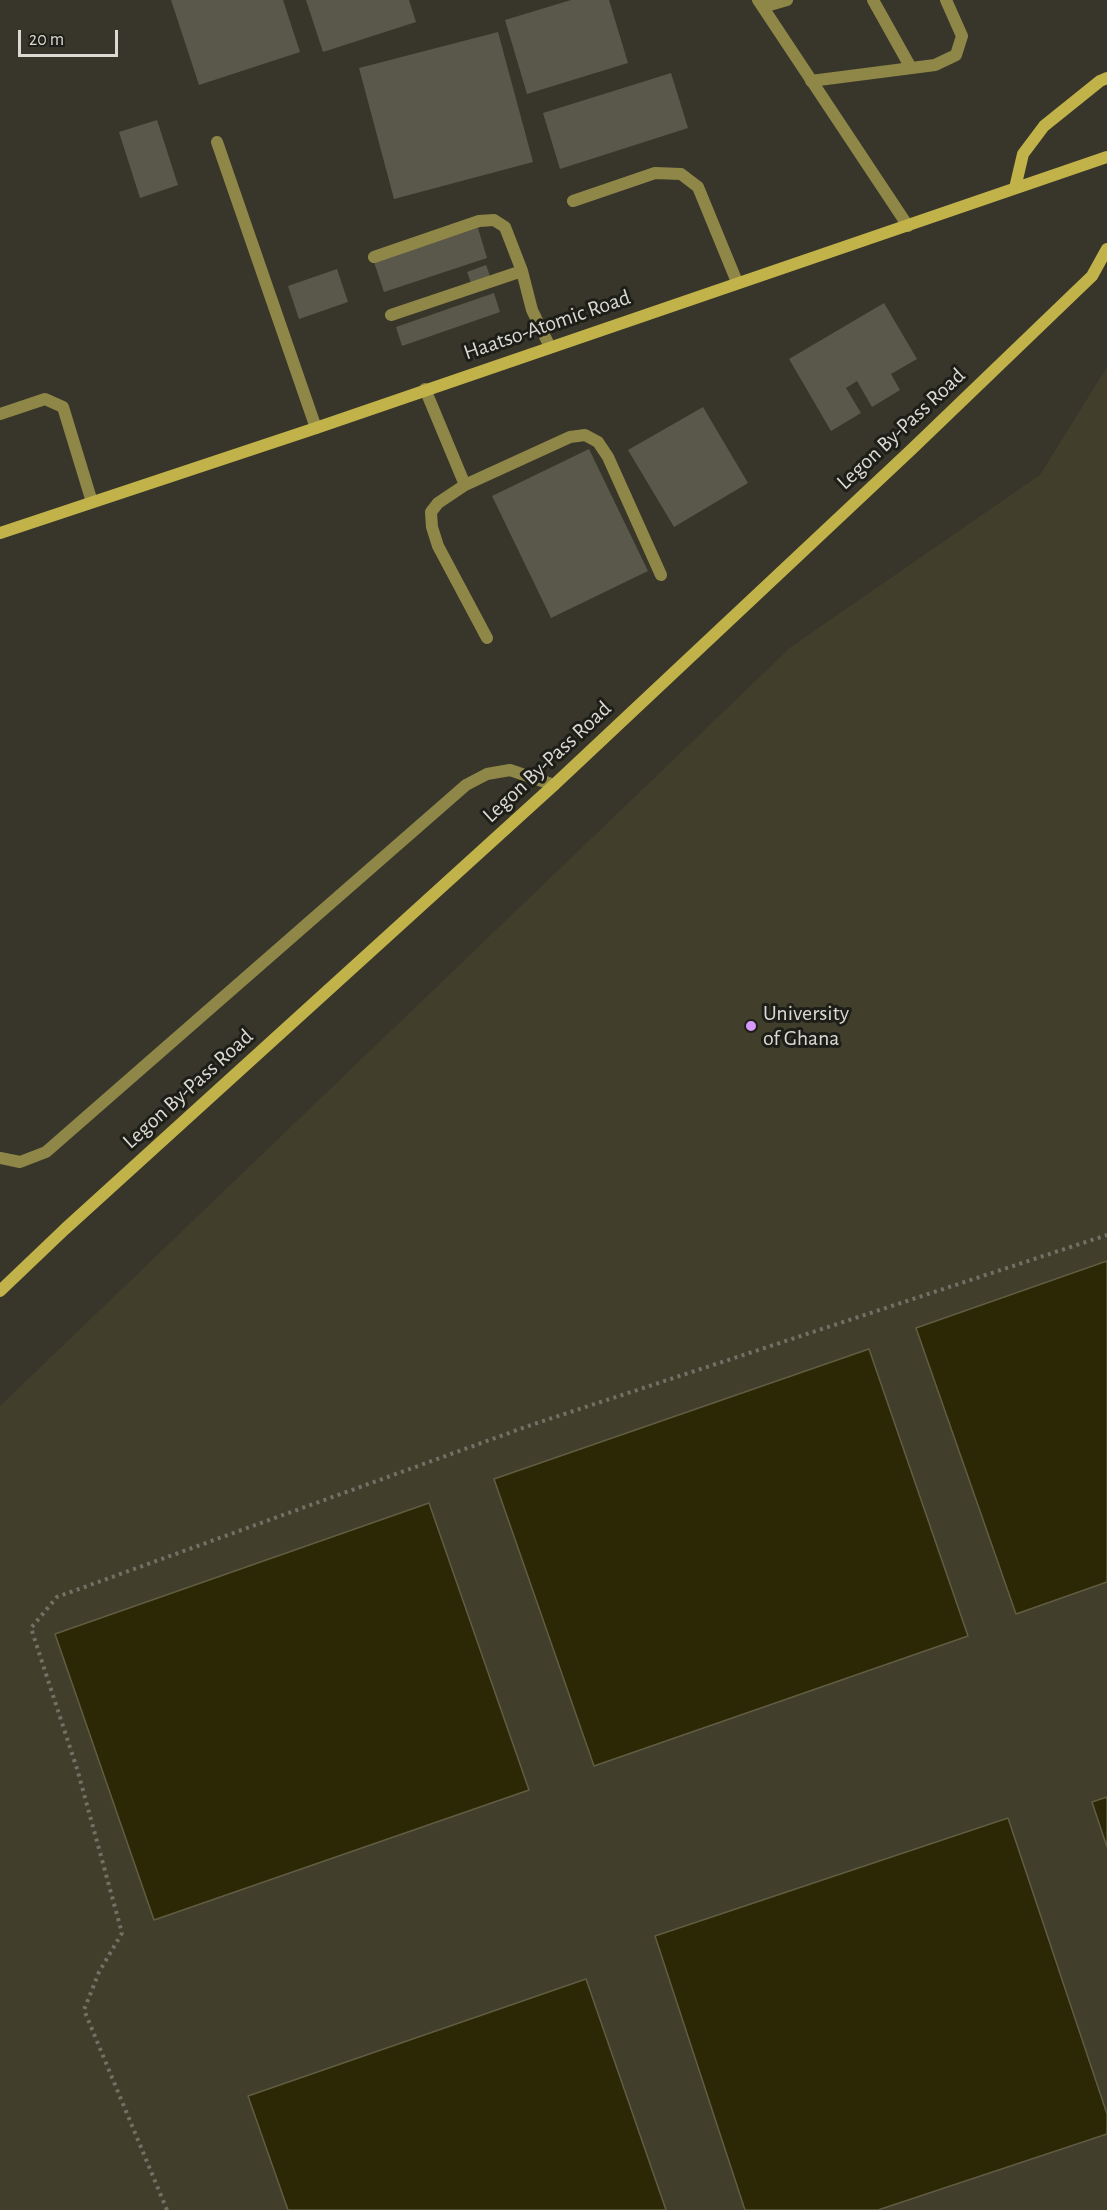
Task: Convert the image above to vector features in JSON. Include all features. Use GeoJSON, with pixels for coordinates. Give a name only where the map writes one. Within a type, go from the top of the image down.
{"type":"FeatureCollection","features":[{"type":"Feature","properties":{"kind":"street"},"geometry":{"type":"LineString","coordinates":[[787,0],[760,4],[908,226]]}},
{"type":"Feature","properties":{"kind":"street"},"geometry":{"type":"LineString","coordinates":[[873,0],[911,68]]}},
{"type":"Feature","properties":{"kind":"street"},"geometry":{"type":"LineString","coordinates":[[811,81],[935,65],[956,55],[962,36],[946,0]]}},
{"type":"Feature","properties":{"kind":"street"},"geometry":{"type":"LineString","coordinates":[[1015,188],[1023,154],[1044,126],[1100,81],[1107,78]]}},
{"type":"Feature","properties":{"kind":"street"},"geometry":{"type":"LineString","coordinates":[[217,142],[316,428]]}},
{"type":"Feature","properties":{"kind":"street","name":"Haatso-Atomic Road"},"geometry":{"type":"LineString","coordinates":[[0,533],[316,428],[1107,157]]}},
{"type":"Feature","properties":{"kind":"street"},"geometry":{"type":"LineString","coordinates":[[573,201],[655,172],[681,174],[698,187],[737,282]]}},
{"type":"Feature","properties":{"kind":"street"},"geometry":{"type":"LineString","coordinates":[[374,257],[479,221],[494,220],[505,227],[522,271],[532,310],[550,347]]}},
{"type":"Feature","properties":{"kind":"street","name":"Legon By-Pass Road"},"geometry":{"type":"LineString","coordinates":[[0,1292],[65,1229],[554,785],[912,449],[1092,276],[1107,249]]}},
{"type":"Feature","properties":{"kind":"street"},"geometry":{"type":"LineString","coordinates":[[391,315],[522,271]]}},
{"type":"Feature","properties":{"kind":"street"},"geometry":{"type":"LineString","coordinates":[[425,389],[465,485]]}},
{"type":"Feature","properties":{"kind":"street"},"geometry":{"type":"LineString","coordinates":[[0,414],[45,399],[63,407],[92,502]]}},
{"type":"Feature","properties":{"kind":"street"},"geometry":{"type":"LineString","coordinates":[[487,638],[438,546],[432,527],[431,512],[438,503],[465,485],[570,437],[585,435],[598,442],[608,457],[661,574]]}},
{"type":"Feature","properties":{"kind":"street"},"geometry":{"type":"LineString","coordinates":[[0,1158],[20,1162],[46,1152],[466,785],[487,774],[510,770],[554,785]]}},
{"type":"Feature","properties":{"kind":"path"},"geometry":{"type":"LineString","coordinates":[[167,2210],[84,2010],[99,1972],[122,1933],[78,1773],[31,1628],[57,1597],[531,1425],[1107,1235]]}},
{"type":"Feature","properties":{"kind":"shaded area","name":"University of Ghana"},"geometry":{"type":"Polygon","coordinates":[[[1107,367],[1107,2210],[0,2210],[0,1406],[791,647],[1040,475],[1107,367]]]}},
{"type":"Feature","properties":{"kind":"shaded area"},"geometry":{"type":"Polygon","coordinates":[[[1107,1261],[1107,1582],[1016,1614],[916,1328],[1107,1261]]]}},
{"type":"Feature","properties":{"kind":"shaded area"},"geometry":{"type":"Polygon","coordinates":[[[869,1349],[968,1636],[594,1766],[494,1479],[869,1349]]]}},
{"type":"Feature","properties":{"kind":"shaded area"},"geometry":{"type":"Polygon","coordinates":[[[429,1503],[529,1790],[154,1920],[55,1634],[429,1503]]]}},
{"type":"Feature","properties":{"kind":"shaded area"},"geometry":{"type":"Polygon","coordinates":[[[1107,1797],[1107,1847],[1092,1802],[1107,1797]]]}},
{"type":"Feature","properties":{"kind":"shaded area"},"geometry":{"type":"Polygon","coordinates":[[[1008,1818],[1107,2114],[1107,2134],[878,2210],[745,2210],[655,1936],[1008,1818]]]}},
{"type":"Feature","properties":{"kind":"shaded area"},"geometry":{"type":"Polygon","coordinates":[[[586,1979],[666,2210],[288,2210],[248,2096],[586,1979]]]}},
{"type":"Feature","properties":{"kind":"building"},"geometry":{"type":"Polygon","coordinates":[[[171,0],[283,0],[300,52],[199,85],[171,0]]]}},
{"type":"Feature","properties":{"kind":"building"},"geometry":{"type":"Polygon","coordinates":[[[306,0],[409,0],[416,22],[323,52],[306,0]]]}},
{"type":"Feature","properties":{"kind":"building"},"geometry":{"type":"Polygon","coordinates":[[[571,0],[609,0],[628,63],[527,94],[505,20],[571,0]]]}},
{"type":"Feature","properties":{"kind":"building"},"geometry":{"type":"Polygon","coordinates":[[[498,32],[533,162],[394,199],[359,68],[498,32]]]}},
{"type":"Feature","properties":{"kind":"building"},"geometry":{"type":"Polygon","coordinates":[[[671,73],[688,128],[560,169],[543,113],[671,73]]]}},
{"type":"Feature","properties":{"kind":"building"},"geometry":{"type":"Polygon","coordinates":[[[157,120],[178,185],[140,198],[119,132],[157,120]]]}},
{"type":"Feature","properties":{"kind":"building"},"geometry":{"type":"Polygon","coordinates":[[[478,228],[487,258],[384,292],[374,262],[478,228]]]}},
{"type":"Feature","properties":{"kind":"building"},"geometry":{"type":"Polygon","coordinates":[[[486,265],[493,284],[474,291],[467,272],[486,265]]]}},
{"type":"Feature","properties":{"kind":"building"},"geometry":{"type":"Polygon","coordinates":[[[337,269],[348,302],[299,319],[288,286],[337,269]]]}},
{"type":"Feature","properties":{"kind":"building"},"geometry":{"type":"Polygon","coordinates":[[[494,293],[500,312],[402,346],[396,327],[494,293]]]}},
{"type":"Feature","properties":{"kind":"building"},"geometry":{"type":"Polygon","coordinates":[[[884,303],[917,359],[891,374],[900,390],[872,407],[857,381],[846,388],[861,413],[831,431],[789,359],[884,303]]]}},
{"type":"Feature","properties":{"kind":"building"},"geometry":{"type":"Polygon","coordinates":[[[703,407],[748,483],[674,527],[628,450],[703,407]]]}},
{"type":"Feature","properties":{"kind":"building"},"geometry":{"type":"Polygon","coordinates":[[[589,449],[648,571],[551,618],[492,496],[589,449]]]}},
{"type":"Feature","properties":{"kind":"place","name":"University of Ghana"},"geometry":{"type":"Point","coordinates":[751,1026]}}]}
